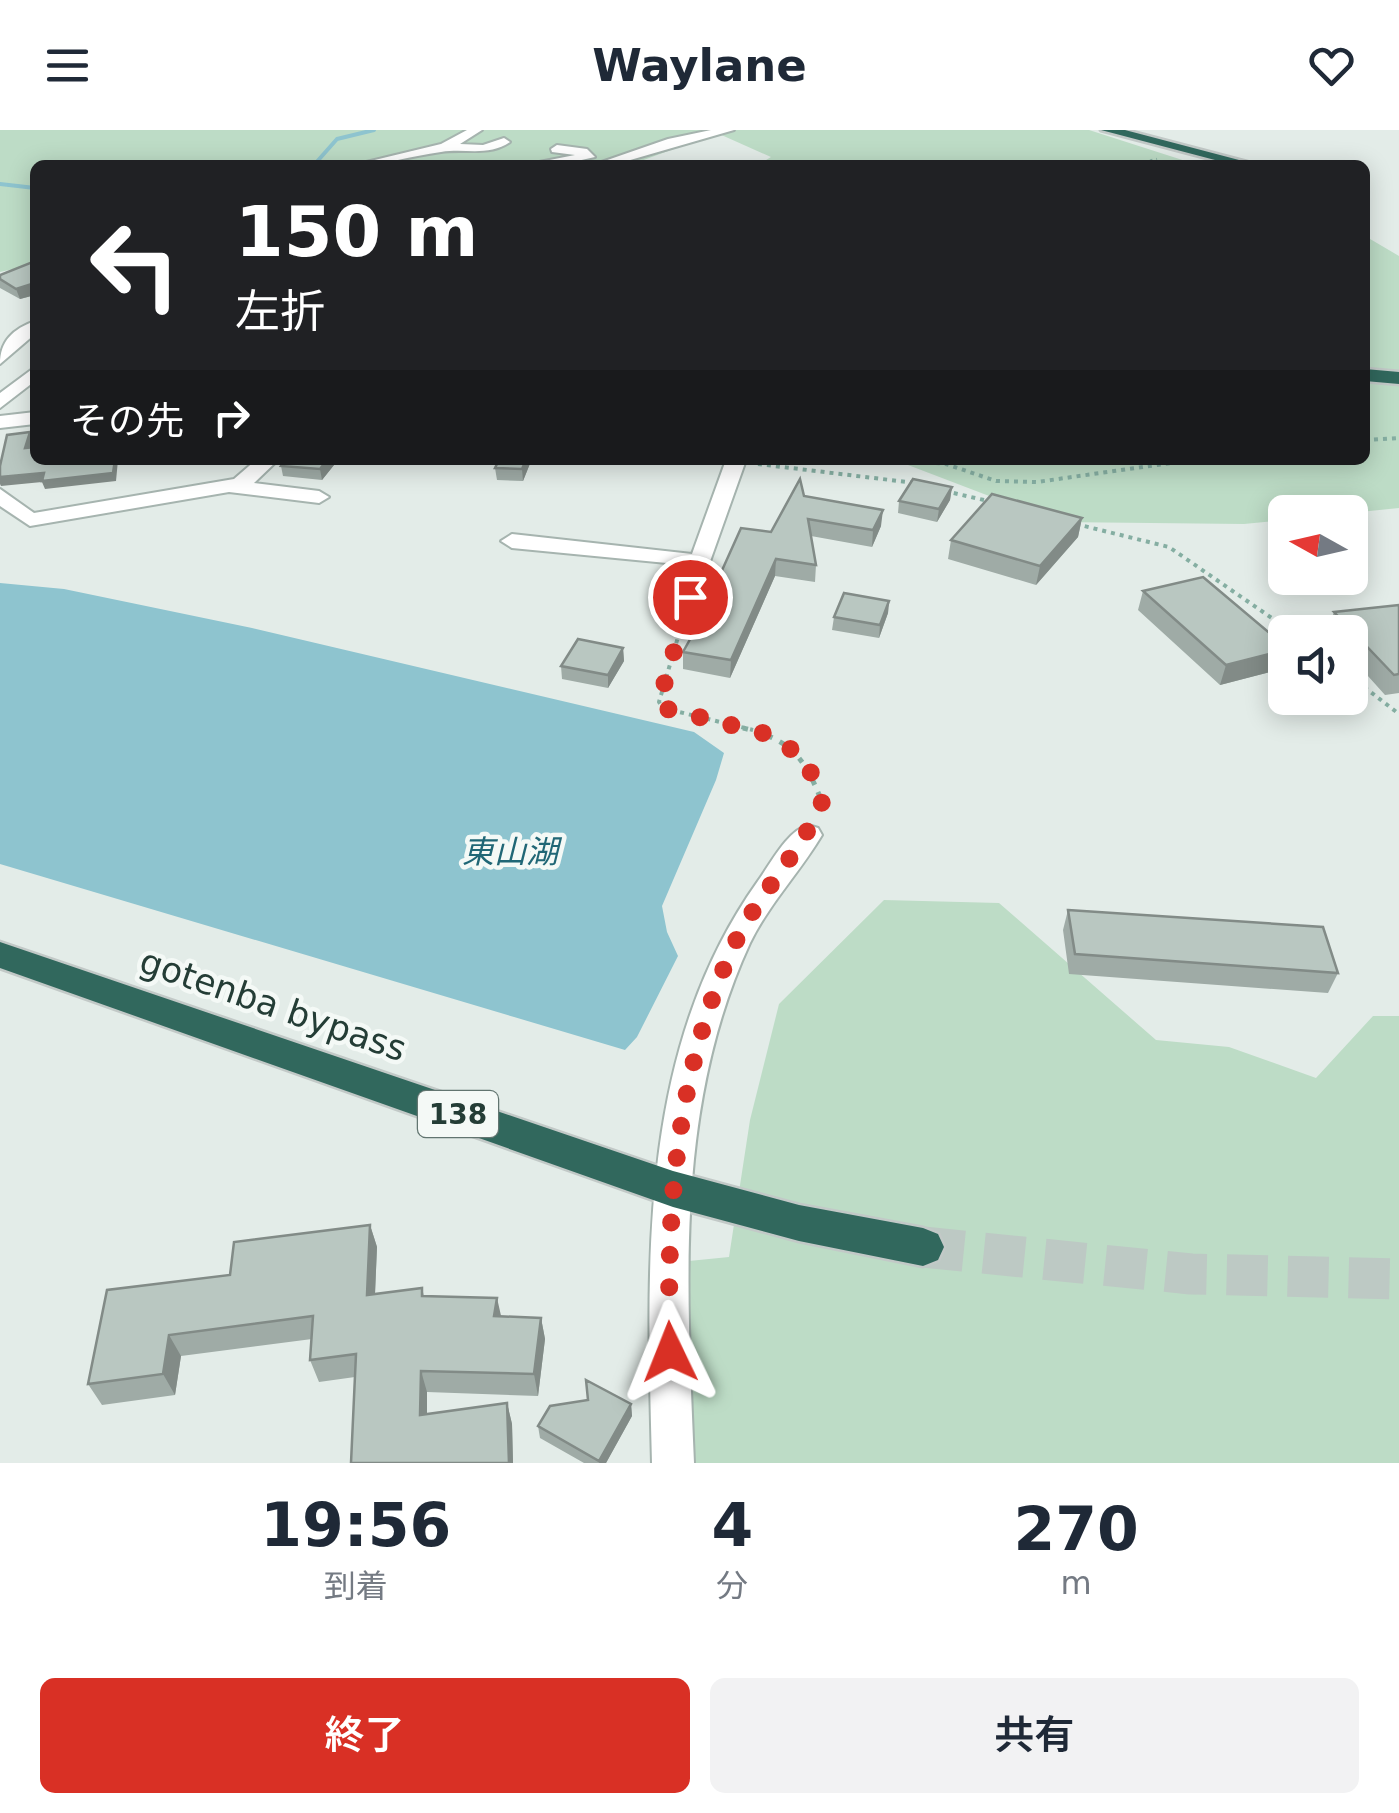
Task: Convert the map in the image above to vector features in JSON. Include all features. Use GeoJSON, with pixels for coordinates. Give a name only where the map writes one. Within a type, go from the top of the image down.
{"type":"FeatureCollection","features":[{"type":"Feature","properties":{"kind":"highway"},"geometry":{"type":"LineString","coordinates":[[1108,130],[1231,160]]}},
{"type":"Feature","properties":{"kind":"highway"},"geometry":{"type":"LineString","coordinates":[[1370,375],[1399,378]]}},
{"type":"Feature","properties":{"kind":"highway","name":"gotenba bypass"},"geometry":{"type":"LineString","coordinates":[[0,954],[673,1189],[799,1224],[922,1247]]}},
{"type":"Feature","properties":{"kind":"street"},"geometry":{"type":"LineString","coordinates":[[445,148],[476,130]]}},
{"type":"Feature","properties":{"kind":"street"},"geometry":{"type":"LineString","coordinates":[[616,160],[728,130]]}},
{"type":"Feature","properties":{"kind":"street"},"geometry":{"type":"LineString","coordinates":[[386,160],[445,148],[484,149],[504,142]]}},
{"type":"Feature","properties":{"kind":"street"},"geometry":{"type":"LineString","coordinates":[[557,149],[582,152],[589,157],[567,160]]}},
{"type":"Feature","properties":{"kind":"street"},"geometry":{"type":"LineString","coordinates":[[3,355],[30,331]]}},
{"type":"Feature","properties":{"kind":"street"},"geometry":{"type":"LineString","coordinates":[[3,355],[30,348]]}},
{"type":"Feature","properties":{"kind":"street"},"geometry":{"type":"LineString","coordinates":[[0,402],[30,376]]}},
{"type":"Feature","properties":{"kind":"street"},"geometry":{"type":"LineString","coordinates":[[0,422],[30,419]]}},
{"type":"Feature","properties":{"kind":"street"},"geometry":{"type":"LineString","coordinates":[[0,495],[30,520],[240,484],[262,465]]}},
{"type":"Feature","properties":{"kind":"street"},"geometry":{"type":"LineString","coordinates":[[512,541],[700,562],[734,465]]}},
{"type":"Feature","properties":{"kind":"street"},"geometry":{"type":"LineString","coordinates":[[230,486],[319,497]]}},
{"type":"Feature","properties":{"kind":"street"},"geometry":{"type":"LineString","coordinates":[[673,1463],[668,1278],[673,1189],[684,1101],[706,1015],[734,944],[768,886],[808,835]]}},
{"type":"Feature","properties":{"kind":"path"},"geometry":{"type":"LineString","coordinates":[[1370,440],[1399,438]]}},
{"type":"Feature","properties":{"kind":"path"},"geometry":{"type":"LineString","coordinates":[[765,465],[925,486]]}},
{"type":"Feature","properties":{"kind":"path"},"geometry":{"type":"LineString","coordinates":[[949,465],[996,480],[1037,482],[1157,465]]}},
{"type":"Feature","properties":{"kind":"path"},"geometry":{"type":"LineString","coordinates":[[942,490],[996,503]]}},
{"type":"Feature","properties":{"kind":"path"},"geometry":{"type":"LineString","coordinates":[[1073,522],[1168,546],[1268,615]]}},
{"type":"Feature","properties":{"kind":"path"},"geometry":{"type":"LineString","coordinates":[[700,562],[659,702],[663,708],[771,735],[806,760],[822,802],[808,835]]}},
{"type":"Feature","properties":{"kind":"path"},"geometry":{"type":"LineString","coordinates":[[1368,690],[1399,714]]}},
{"type":"Feature","properties":{"kind":"green space"},"geometry":{"type":"Polygon","coordinates":[[[0,130],[1089,130],[1182,160],[766,160],[771,157],[717,133],[644,160],[30,160],[30,265],[0,272],[0,130]]]}},
{"type":"Feature","properties":{"kind":"green space"},"geometry":{"type":"Polygon","coordinates":[[[1370,239],[1399,256],[1399,508],[1368,511],[1368,495],[1268,495],[1268,522],[1057,522],[908,465],[1370,465],[1370,239]]]}},
{"type":"Feature","properties":{"kind":"green space"},"geometry":{"type":"Polygon","coordinates":[[[884,900],[999,903],[1156,1040],[1229,1047],[1316,1078],[1373,1016],[1399,1016],[1399,1463],[684,1463],[679,1366],[689,1261],[729,1257],[750,1120],[779,1004],[884,900]]]}},
{"type":"Feature","properties":{"kind":"water","name":"東山湖"},"geometry":{"type":"Polygon","coordinates":[[[0,583],[64,589],[252,628],[694,732],[724,753],[662,906],[667,932],[678,956],[637,1037],[625,1050],[0,864],[0,583]]]}},
{"type":"Feature","properties":{"kind":"building"},"geometry":{"type":"Polygon","coordinates":[[[30,263],[30,285],[16,289],[0,279],[0,275],[30,263]]]}},
{"type":"Feature","properties":{"kind":"building"},"geometry":{"type":"Polygon","coordinates":[[[30,432],[25,448],[30,448],[30,465],[114,465],[113,473],[42,481],[44,473],[0,477],[7,435],[30,432]]]}},
{"type":"Feature","properties":{"kind":"building"},"geometry":{"type":"Polygon","coordinates":[[[282,465],[323,465],[320,469],[282,465]]]}},
{"type":"Feature","properties":{"kind":"building"},"geometry":{"type":"Polygon","coordinates":[[[496,465],[524,465],[522,469],[495,468],[496,465]]]}},
{"type":"Feature","properties":{"kind":"building"},"geometry":{"type":"Polygon","coordinates":[[[800,479],[804,496],[883,510],[873,530],[808,519],[816,565],[776,559],[731,660],[683,652],[724,578],[719,577],[741,528],[771,532],[800,479]]]}},
{"type":"Feature","properties":{"kind":"building"},"geometry":{"type":"Polygon","coordinates":[[[913,479],[952,487],[939,509],[899,501],[913,479]]]}},
{"type":"Feature","properties":{"kind":"building"},"geometry":{"type":"Polygon","coordinates":[[[992,494],[1082,518],[1040,566],[951,540],[992,494]]]}},
{"type":"Feature","properties":{"kind":"building"},"geometry":{"type":"Polygon","coordinates":[[[1203,577],[1268,632],[1268,654],[1226,665],[1143,591],[1203,577]]]}},
{"type":"Feature","properties":{"kind":"building"},"geometry":{"type":"Polygon","coordinates":[[[844,593],[889,601],[880,625],[834,617],[844,593]]]}},
{"type":"Feature","properties":{"kind":"building"},"geometry":{"type":"Polygon","coordinates":[[[1399,605],[1399,674],[1394,675],[1368,648],[1368,615],[1334,612],[1399,605]]]}},
{"type":"Feature","properties":{"kind":"building"},"geometry":{"type":"Polygon","coordinates":[[[578,639],[623,648],[608,675],[561,666],[578,639]]]}},
{"type":"Feature","properties":{"kind":"building"},"geometry":{"type":"Polygon","coordinates":[[[1068,910],[1323,927],[1338,973],[1075,954],[1068,910]]]}},
{"type":"Feature","properties":{"kind":"building"},"geometry":{"type":"Polygon","coordinates":[[[370,1225],[367,1295],[422,1288],[422,1296],[497,1298],[494,1316],[541,1318],[534,1374],[421,1371],[420,1415],[507,1403],[509,1463],[351,1463],[356,1354],[310,1360],[313,1316],[169,1335],[163,1374],[88,1384],[107,1290],[230,1275],[234,1242],[370,1225]]]}},
{"type":"Feature","properties":{"kind":"building"},"geometry":{"type":"Polygon","coordinates":[[[586,1380],[631,1404],[599,1461],[538,1426],[550,1406],[588,1400],[586,1380]]]}},
{"type":"Feature","properties":{"kind":"waterway"},"geometry":{"type":"LineString","coordinates":[[318,160],[337,139],[374,130]]}},
{"type":"Feature","properties":{"kind":"waterway"},"geometry":{"type":"LineString","coordinates":[[0,184],[30,187]]}},
{"type":"Feature","properties":{"kind":"tunnel"},"geometry":{"type":"LineString","coordinates":[[923,1247],[1191,1274],[1399,1279]]}},
{"type":"Feature","properties":{"kind":"route"},"geometry":{"type":"LineString","coordinates":[[670,1352],[668,1278],[673,1189],[684,1101],[706,1015],[734,944],[768,886],[808,835],[822,802],[806,760],[771,735],[663,708],[659,702],[690,597]]}}]}
